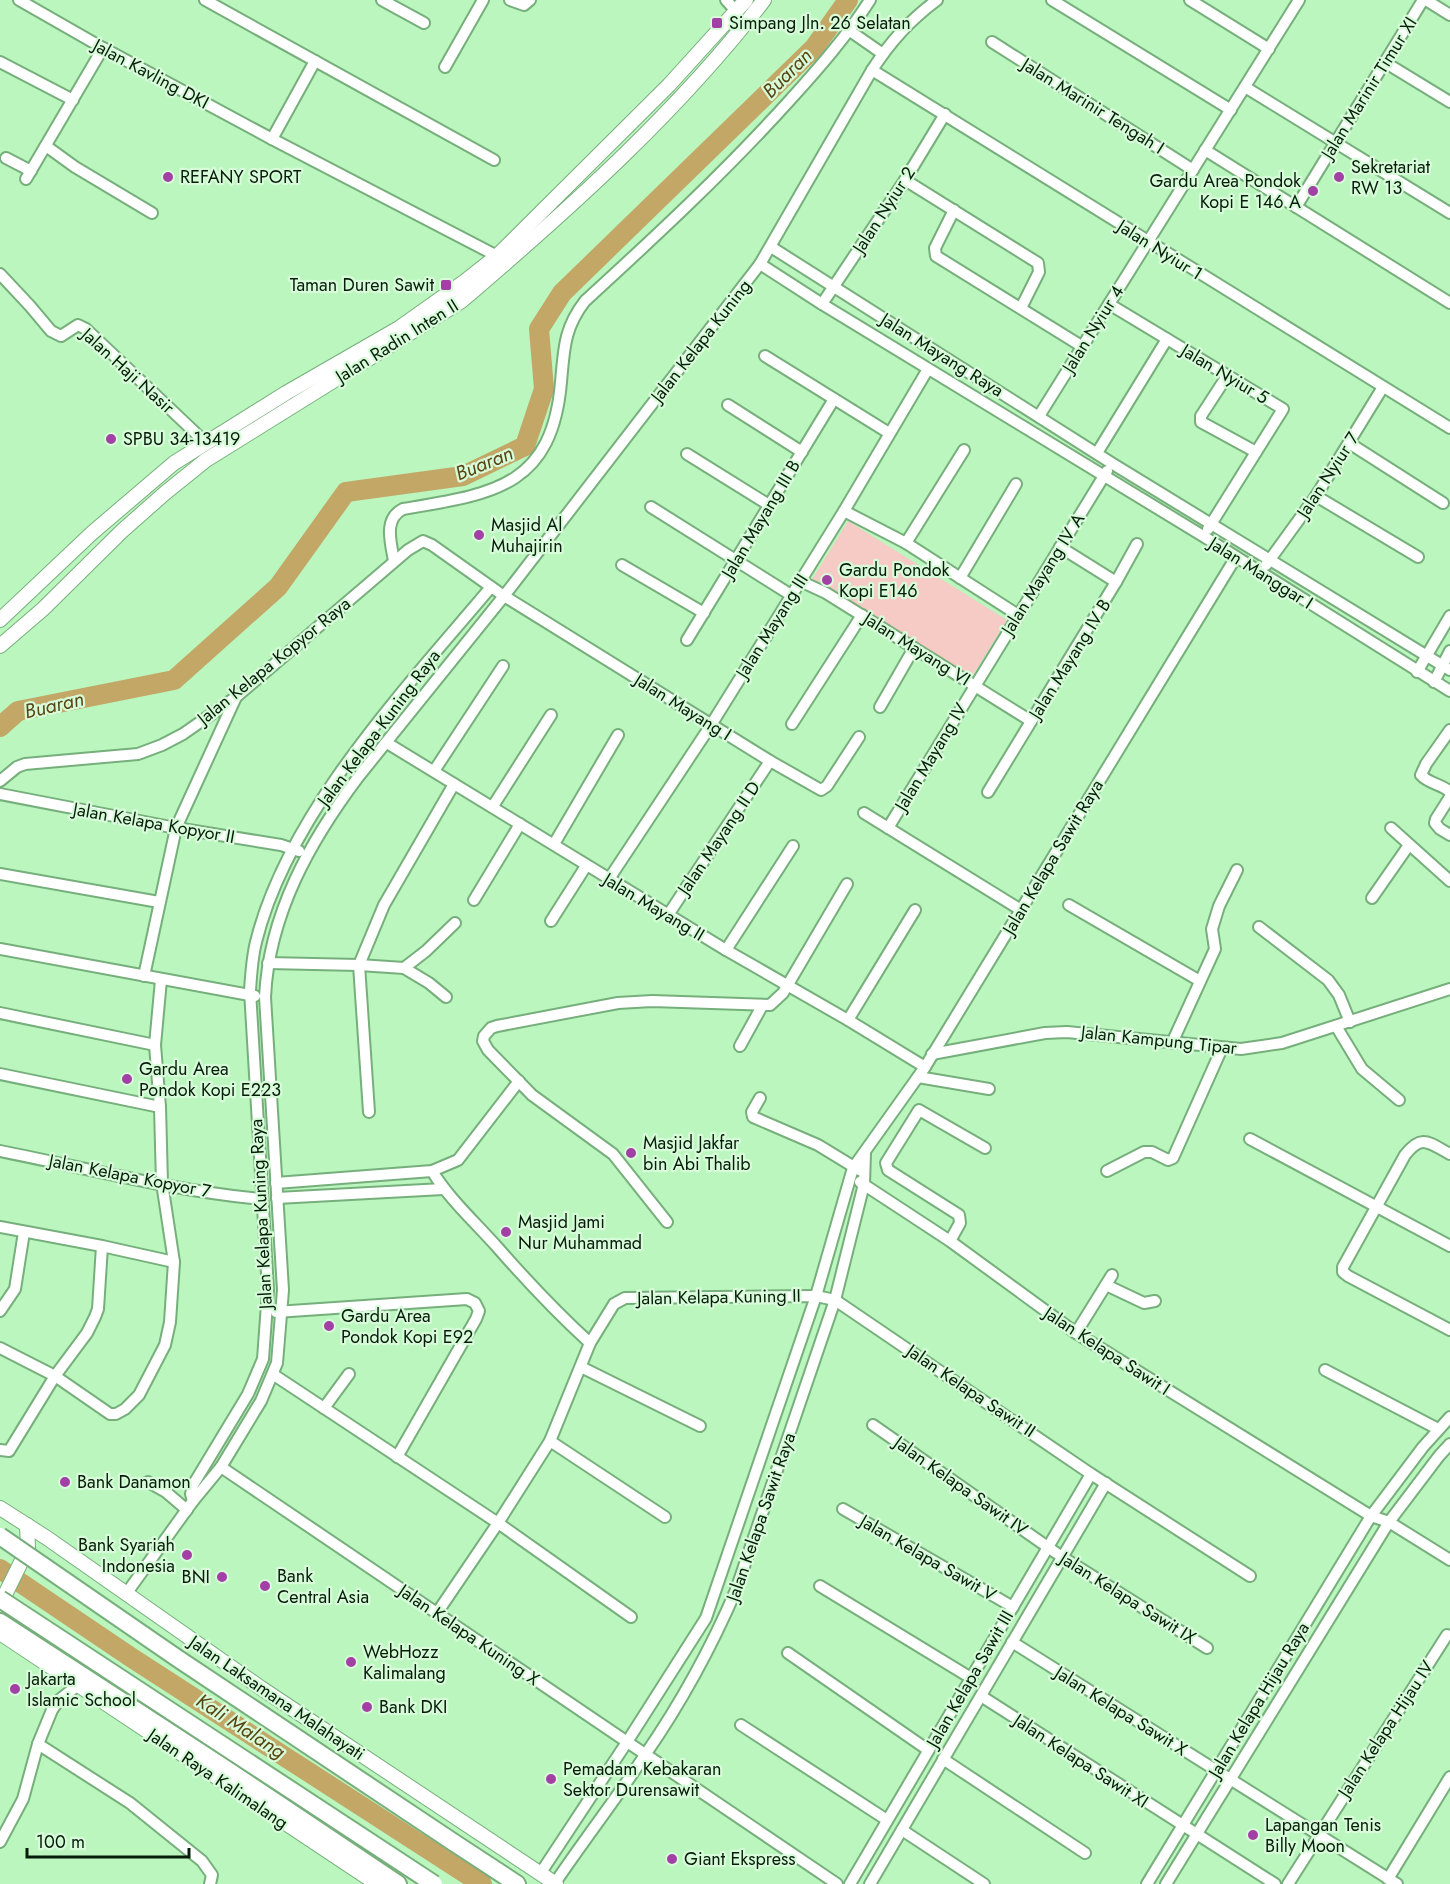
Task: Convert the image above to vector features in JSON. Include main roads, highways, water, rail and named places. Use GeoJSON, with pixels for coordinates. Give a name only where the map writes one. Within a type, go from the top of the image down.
{"type":"FeatureCollection","features":[{"type":"Feature","properties":{"kind":"highway"},"geometry":{"type":"LineString","coordinates":[[0,1536],[177,1658],[517,1884]]}},
{"type":"Feature","properties":{"kind":"highway"},"geometry":{"type":"LineString","coordinates":[[0,1599],[434,1884]]}},
{"type":"Feature","properties":{"kind":"highway"},"geometry":{"type":"LineString","coordinates":[[0,1622],[398,1884]]}},
{"type":"Feature","properties":{"kind":"main road","name":"Jalan Radin Inten II"},"geometry":{"type":"LineString","coordinates":[[0,620],[92,533],[174,463],[205,442],[399,328],[464,282],[496,256],[669,85],[746,0]]}},
{"type":"Feature","properties":{"kind":"main road","name":"Jalan Radin Inten II"},"geometry":{"type":"LineString","coordinates":[[0,646],[43,609],[148,508],[206,460],[460,302],[534,239],[598,180],[681,98],[747,23],[764,0]]}},
{"type":"Feature","properties":{"kind":"main road"},"geometry":{"type":"LineString","coordinates":[[669,85],[681,98]]}},
{"type":"Feature","properties":{"kind":"main road","name":"Jalan Laksamana Malahayati"},"geometry":{"type":"LineString","coordinates":[[0,1508],[47,1538],[268,1692],[555,1884]]}},
{"type":"Feature","properties":{"kind":"main road"},"geometry":{"type":"LineString","coordinates":[[0,1605],[28,1550],[27,1526]]}},
{"type":"Feature","properties":{"kind":"main road"},"geometry":{"type":"LineString","coordinates":[[28,1550],[47,1538]]}},
{"type":"Feature","properties":{"kind":"main road","name":"Jalan Raya Kalimalang"},"geometry":{"type":"LineString","coordinates":[[0,1632],[377,1884]]}},
{"type":"Feature","properties":{"kind":"waterway","name":"Buaran"},"geometry":{"type":"LineString","coordinates":[[0,727],[18,711],[174,680],[278,587],[346,492],[463,476],[525,446],[544,389],[539,329],[562,293],[814,48],[848,0]]}},
{"type":"Feature","properties":{"kind":"waterway","name":"Kali Malang"},"geometry":{"type":"LineString","coordinates":[[0,1569],[132,1658],[482,1884]]}},
{"type":"Feature","properties":{"kind":"place","name":"Simpang Jln. 26 Selatan"},"geometry":{"type":"Point","coordinates":[717,23]}},
{"type":"Feature","properties":{"kind":"place","name":"REFANY SPORT"},"geometry":{"type":"Point","coordinates":[168,177]}},
{"type":"Feature","properties":{"kind":"place","name":"Sekretariat RW 13"},"geometry":{"type":"Point","coordinates":[1339,177]}},
{"type":"Feature","properties":{"kind":"place","name":"Gardu Area Pondok Kopi E 146 A"},"geometry":{"type":"Point","coordinates":[1313,191]}},
{"type":"Feature","properties":{"kind":"place","name":"Taman Duren Sawit"},"geometry":{"type":"Point","coordinates":[446,285]}},
{"type":"Feature","properties":{"kind":"place","name":"SPBU 34-13419"},"geometry":{"type":"Point","coordinates":[111,439]}},
{"type":"Feature","properties":{"kind":"place","name":"Masjid Al Muhajirin"},"geometry":{"type":"Point","coordinates":[479,535]}},
{"type":"Feature","properties":{"kind":"place","name":"Gardu Pondok Kopi E146"},"geometry":{"type":"Point","coordinates":[827,580]}},
{"type":"Feature","properties":{"kind":"place","name":"Gardu Area Pondok Kopi E223"},"geometry":{"type":"Point","coordinates":[127,1079]}},
{"type":"Feature","properties":{"kind":"place","name":"Masjid Jakfar bin Abi Thalib"},"geometry":{"type":"Point","coordinates":[631,1153]}},
{"type":"Feature","properties":{"kind":"place","name":"Masjid Jami Nur Muhammad"},"geometry":{"type":"Point","coordinates":[506,1232]}},
{"type":"Feature","properties":{"kind":"place","name":"Gardu Area Pondok Kopi E92"},"geometry":{"type":"Point","coordinates":[329,1326]}},
{"type":"Feature","properties":{"kind":"place","name":"Bank Danamon"},"geometry":{"type":"Point","coordinates":[65,1482]}},
{"type":"Feature","properties":{"kind":"place","name":"Bank Syariah Indonesia"},"geometry":{"type":"Point","coordinates":[187,1555]}},
{"type":"Feature","properties":{"kind":"place","name":"BNI"},"geometry":{"type":"Point","coordinates":[222,1577]}},
{"type":"Feature","properties":{"kind":"place","name":"Bank Central Asia"},"geometry":{"type":"Point","coordinates":[265,1586]}},
{"type":"Feature","properties":{"kind":"place","name":"WebHozz Kalimalang"},"geometry":{"type":"Point","coordinates":[351,1662]}},
{"type":"Feature","properties":{"kind":"place","name":"Jakarta Islamic School"},"geometry":{"type":"Point","coordinates":[15,1689]}},
{"type":"Feature","properties":{"kind":"place","name":"Bank DKI"},"geometry":{"type":"Point","coordinates":[367,1707]}},
{"type":"Feature","properties":{"kind":"place","name":"Pemadam Kebakaran Sektor Durensawit"},"geometry":{"type":"Point","coordinates":[551,1779]}},
{"type":"Feature","properties":{"kind":"place","name":"Lapangan Tenis Billy Moon"},"geometry":{"type":"Point","coordinates":[1253,1835]}},
{"type":"Feature","properties":{"kind":"place","name":"Giant Ekspress"},"geometry":{"type":"Point","coordinates":[672,1859]}}]}
